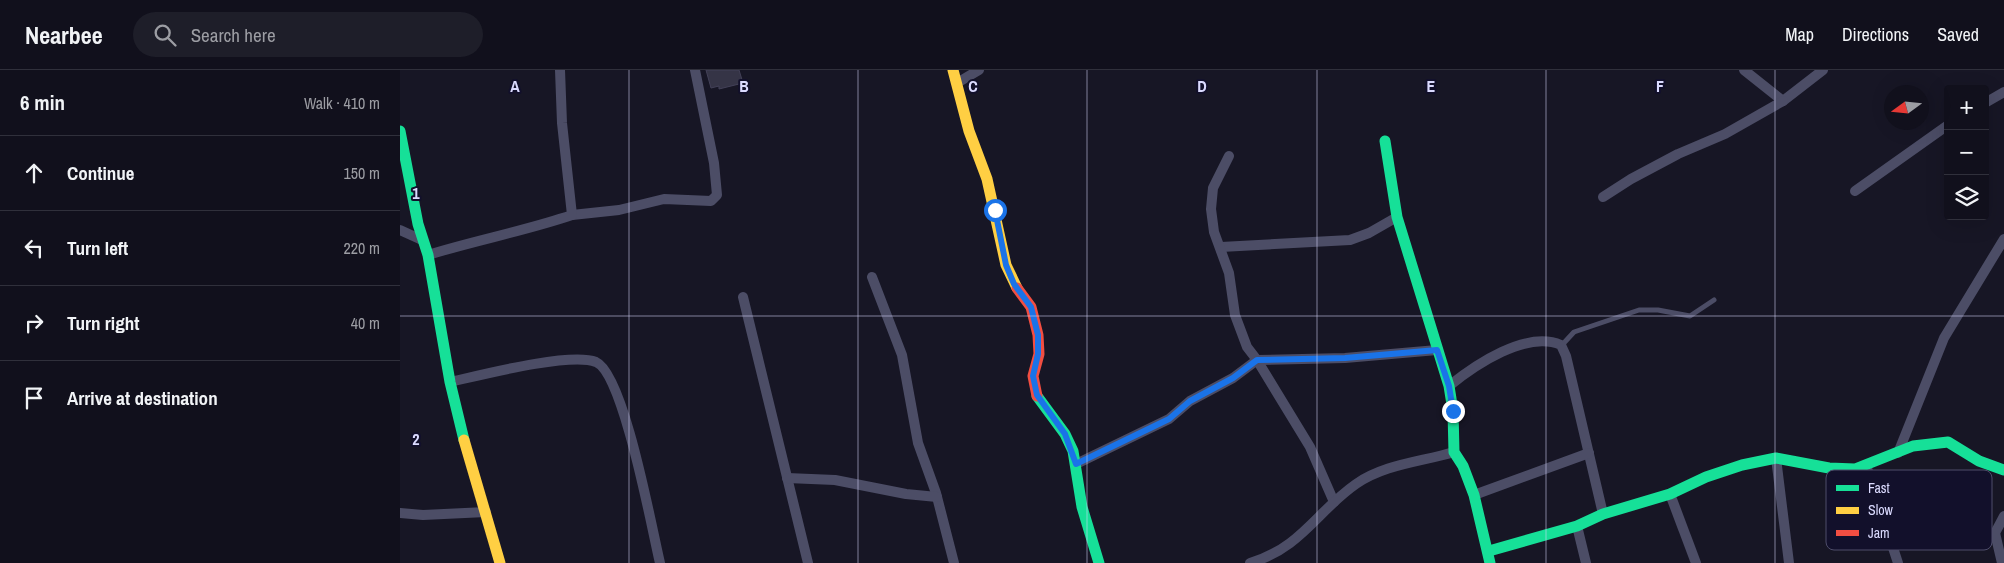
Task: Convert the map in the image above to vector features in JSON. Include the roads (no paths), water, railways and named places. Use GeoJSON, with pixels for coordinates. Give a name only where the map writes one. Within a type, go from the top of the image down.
{"type":"FeatureCollection","features":[{"type":"Feature","properties":{"kind":"street"},"geometry":{"type":"LineString","coordinates":[[560,70],[562,123],[572,215]]}},
{"type":"Feature","properties":{"kind":"street"},"geometry":{"type":"LineString","coordinates":[[428,255],[470,242],[534,228],[572,215],[619,210],[664,199],[711,201],[717,195],[714,162],[695,70]]}},
{"type":"Feature","properties":{"kind":"street"},"geometry":{"type":"LineString","coordinates":[[953,70],[968,131],[987,179],[1006,265],[1014,284],[1031,307],[1038,335],[1038,354],[1033,376],[1037,395],[1065,434],[1076,464],[1082,507],[1099,563]]}},
{"type":"Feature","properties":{"kind":"street"},"geometry":{"type":"LineString","coordinates":[[957,83],[979,70]]}},
{"type":"Feature","properties":{"kind":"street"},"geometry":{"type":"LineString","coordinates":[[1744,70],[1783,101]]}},
{"type":"Feature","properties":{"kind":"street"},"geometry":{"type":"LineString","coordinates":[[1603,197],[1678,154],[1725,134],[1783,101],[1823,70]]}},
{"type":"Feature","properties":{"kind":"street"},"geometry":{"type":"LineString","coordinates":[[1989,101],[2004,92]]}},
{"type":"Feature","properties":{"kind":"street"},"geometry":{"type":"LineString","coordinates":[[1855,192],[1944,128]]}},
{"type":"Feature","properties":{"kind":"street"},"geometry":{"type":"LineString","coordinates":[[400,131],[422,240],[428,255],[450,382],[470,464],[500,563]]}},
{"type":"Feature","properties":{"kind":"street"},"geometry":{"type":"LineString","coordinates":[[1385,141],[1397,217],[1449,386],[1453,411],[1454,452],[1464,466],[1474,495],[1489,551],[1490,563]]}},
{"type":"Feature","properties":{"kind":"street"},"geometry":{"type":"LineString","coordinates":[[1229,156],[1213,188],[1211,209],[1214,232],[1229,273],[1235,315],[1247,347],[1257,360],[1310,447],[1334,502]]}},
{"type":"Feature","properties":{"kind":"street"},"geometry":{"type":"LineString","coordinates":[[1221,247],[1350,240],[1369,233],[1397,217]]}},
{"type":"Feature","properties":{"kind":"street"},"geometry":{"type":"LineString","coordinates":[[400,230],[422,240]]}},
{"type":"Feature","properties":{"kind":"street"},"geometry":{"type":"LineString","coordinates":[[1898,453],[1944,338],[2004,239]]}},
{"type":"Feature","properties":{"kind":"street"},"geometry":{"type":"LineString","coordinates":[[872,277],[902,356],[918,443],[937,496],[954,563]]}},
{"type":"Feature","properties":{"kind":"street"},"geometry":{"type":"LineString","coordinates":[[743,297],[808,563]]}},
{"type":"Feature","properties":{"kind":"street"},"geometry":{"type":"LineString","coordinates":[[1449,386],[1474,366],[1499,353],[1529,343],[1554,342],[1561,345],[1603,514]]}},
{"type":"Feature","properties":{"kind":"street"},"geometry":{"type":"LineString","coordinates":[[1076,464],[1169,419],[1190,401],[1233,378],[1257,360],[1345,358],[1437,350]]}},
{"type":"Feature","properties":{"kind":"street"},"geometry":{"type":"LineString","coordinates":[[450,382],[566,359],[596,362],[604,367],[619,400],[640,468],[660,563]]}},
{"type":"Feature","properties":{"kind":"street"},"geometry":{"type":"LineString","coordinates":[[1489,551],[1577,526],[1603,514],[1670,494],[1706,477],[1742,465],[1776,458],[1829,468],[1855,469],[1913,446],[1948,442],[1979,461],[2004,470]]}},
{"type":"Feature","properties":{"kind":"street"},"geometry":{"type":"LineString","coordinates":[[1250,563],[1289,545],[1334,502],[1355,485],[1378,471],[1454,452]]}},
{"type":"Feature","properties":{"kind":"street"},"geometry":{"type":"LineString","coordinates":[[1474,495],[1589,453]]}},
{"type":"Feature","properties":{"kind":"street"},"geometry":{"type":"LineString","coordinates":[[1776,458],[1789,563]]}},
{"type":"Feature","properties":{"kind":"street"},"geometry":{"type":"LineString","coordinates":[[1866,465],[1868,470]]}},
{"type":"Feature","properties":{"kind":"street"},"geometry":{"type":"LineString","coordinates":[[787,478],[835,480],[906,494],[937,496]]}},
{"type":"Feature","properties":{"kind":"street"},"geometry":{"type":"LineString","coordinates":[[1670,494],[1696,563]]}},
{"type":"Feature","properties":{"kind":"street"},"geometry":{"type":"LineString","coordinates":[[400,512],[423,515],[486,512]]}},
{"type":"Feature","properties":{"kind":"street"},"geometry":{"type":"LineString","coordinates":[[2002,563],[1995,533],[2004,516]]}},
{"type":"Feature","properties":{"kind":"street"},"geometry":{"type":"LineString","coordinates":[[1577,526],[1586,563]]}},
{"type":"Feature","properties":{"kind":"street"},"geometry":{"type":"LineString","coordinates":[[1894,550],[1898,563]]}},
{"type":"Feature","properties":{"kind":"lane"},"geometry":{"type":"LineString","coordinates":[[1561,345],[1574,332],[1620,314],[1639,310],[1658,310],[1690,316],[1714,300]]}}]}
